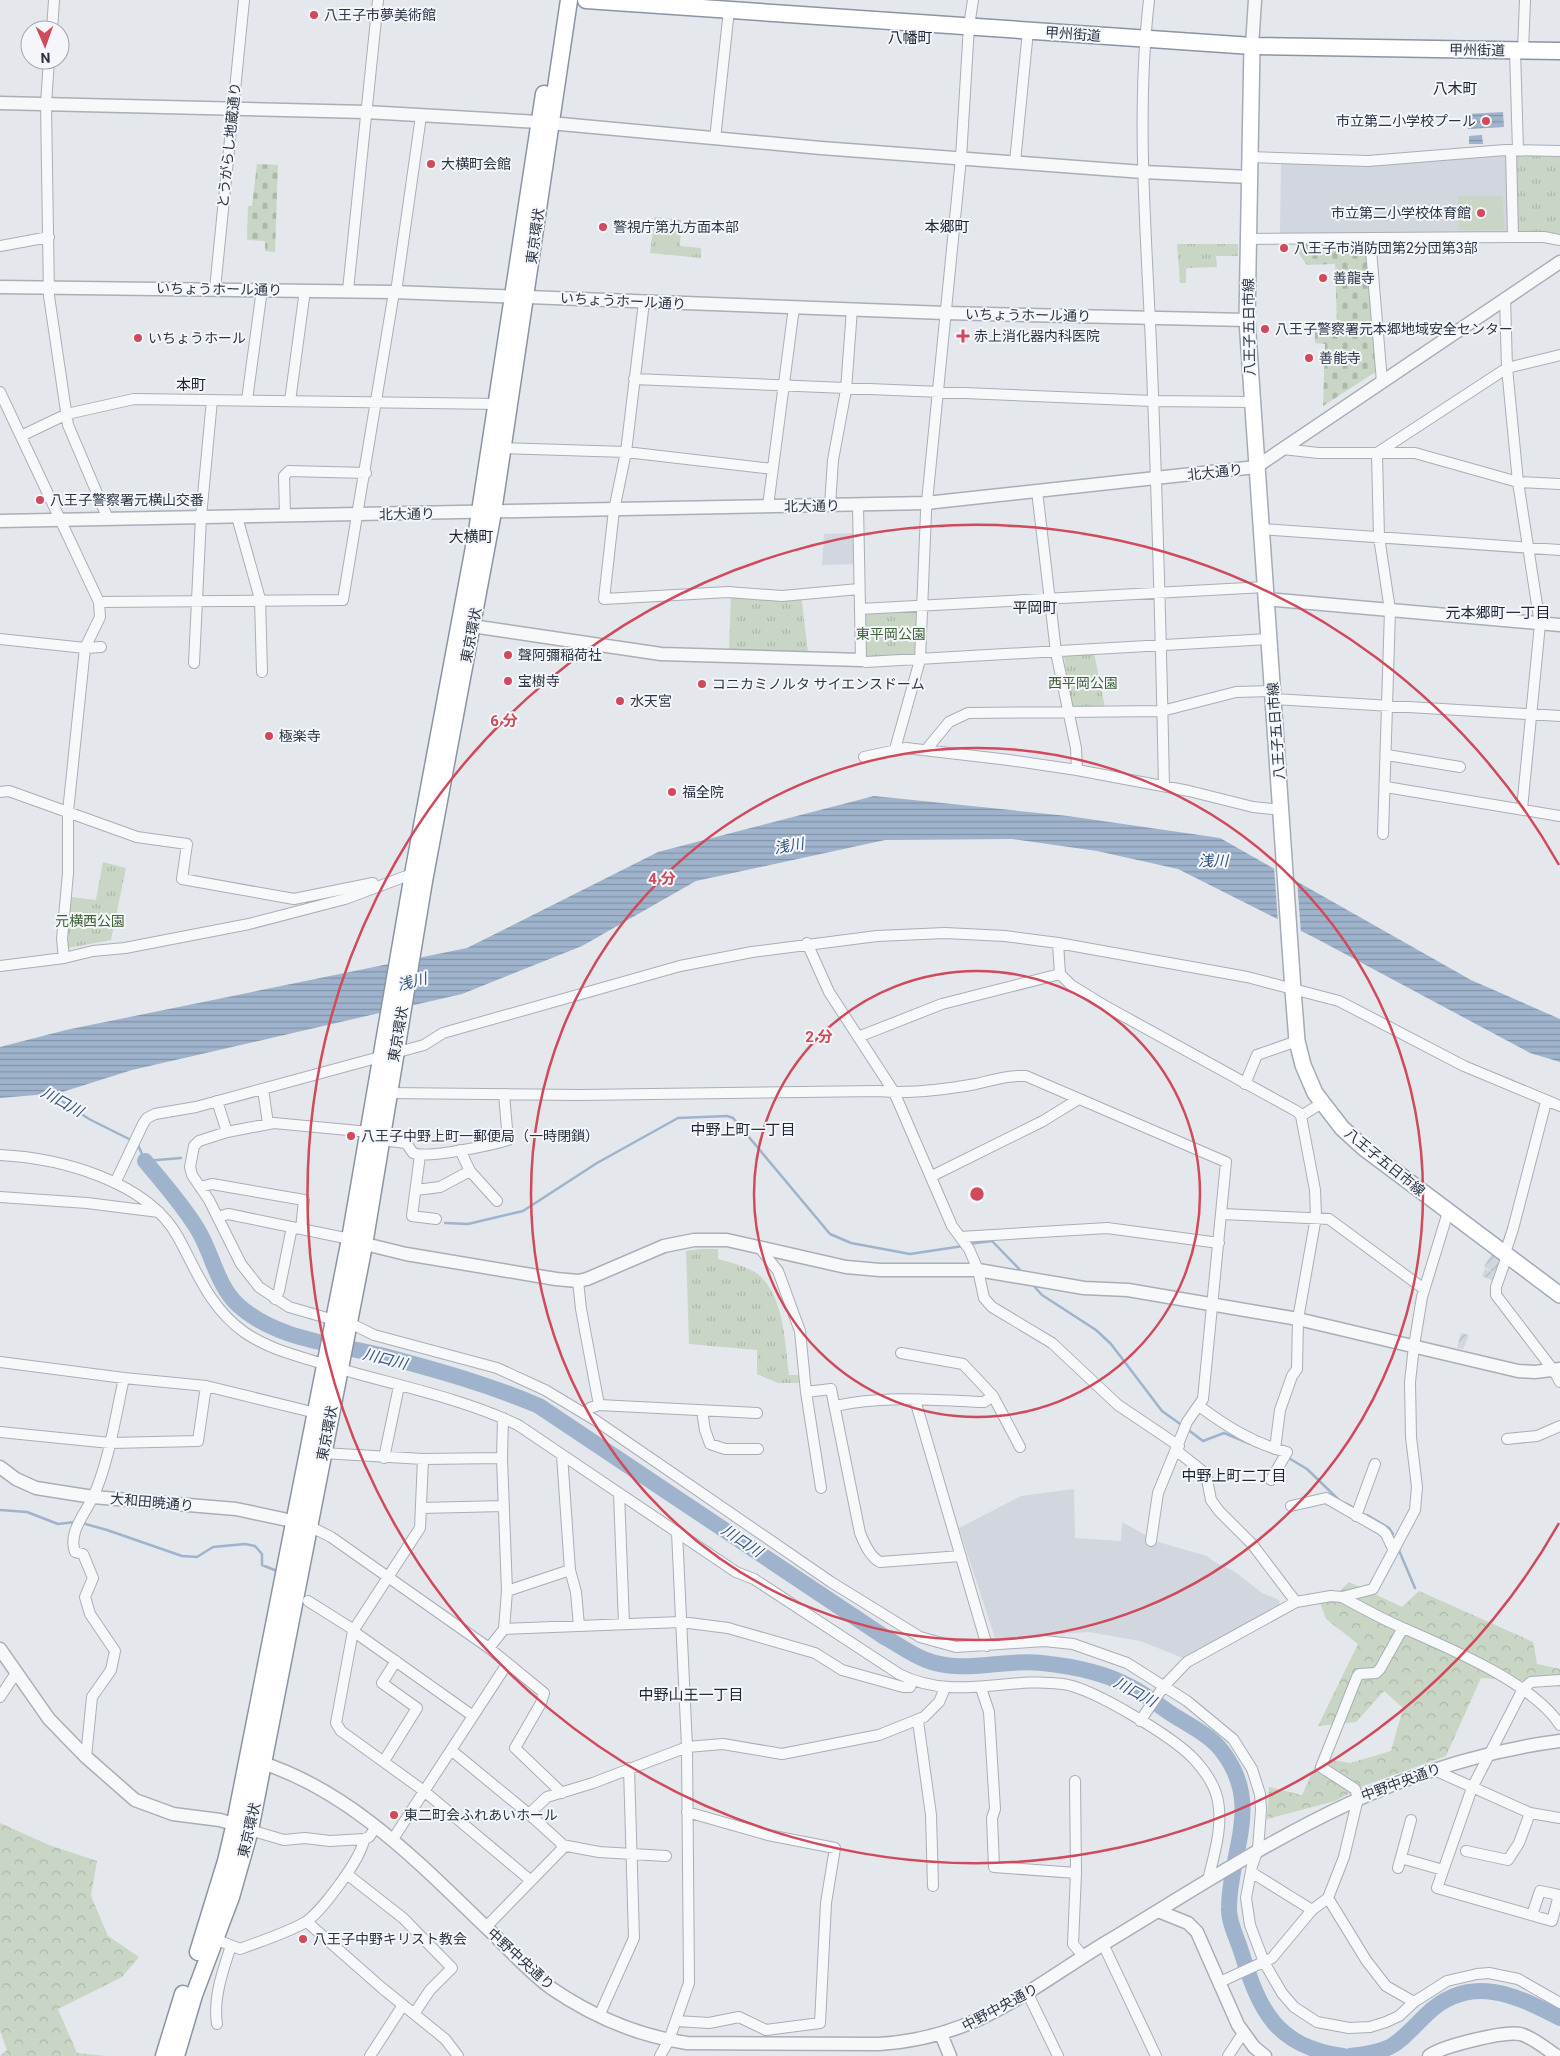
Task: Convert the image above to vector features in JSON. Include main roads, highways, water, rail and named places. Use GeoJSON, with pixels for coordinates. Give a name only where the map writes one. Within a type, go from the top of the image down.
{"type":"FeatureCollection","features":[{"type":"Feature","properties":{"kind":"highway","name":"東京環状"},"geometry":{"type":"LineString","coordinates":[[545,122],[558,0]]}},
{"type":"Feature","properties":{"kind":"highway","name":"東京環状"},"geometry":{"type":"LineString","coordinates":[[302,1523],[323,1453],[333,1365],[357,1242],[388,1050],[419,878],[487,512],[545,122],[568,0]]}},
{"type":"Feature","properties":{"kind":"highway","name":"甲州街道"},"geometry":{"type":"LineString","coordinates":[[586,0],[733,7],[1028,31],[1252,46],[1519,51],[1560,50]]}},
{"type":"Feature","properties":{"kind":"highway","name":"東京環状"},"geometry":{"type":"LineString","coordinates":[[375,1136],[388,1092],[388,1050]]}},
{"type":"Feature","properties":{"kind":"highway","name":"東京環状"},"geometry":{"type":"LineString","coordinates":[[176,2056],[188,2014],[231,1897],[242,1826],[302,1523],[316,1413],[333,1365]]}},
{"type":"Feature","properties":{"kind":"highway","name":"東京環状"},"geometry":{"type":"LineString","coordinates":[[164,2056],[175,2017],[242,1826]]}},
{"type":"Feature","properties":{"kind":"main road","name":"八王子五日市線"},"geometry":{"type":"LineString","coordinates":[[1252,46],[1246,230],[1247,320],[1297,1041],[1307,1075],[1322,1103],[1357,1142],[1560,1295]]}},
{"type":"Feature","properties":{"kind":"water","name":"市立第二小学校プール"},"geometry":{"type":"Polygon","coordinates":[[[1503,112],[1504,127],[1468,129],[1468,114],[1503,112]]]}},
{"type":"Feature","properties":{"kind":"water","name":"市立第二小学校プール"},"geometry":{"type":"Polygon","coordinates":[[[1482,135],[1483,144],[1469,144],[1469,136],[1482,135]]]}},
{"type":"Feature","properties":{"kind":"water","name":"浅川"},"geometry":{"type":"Polygon","coordinates":[[[874,796],[1068,816],[1220,838],[1471,980],[1560,1019],[1560,1062],[1530,1053],[1319,940],[1178,869],[1097,851],[1012,839],[885,840],[696,881],[582,946],[462,994],[132,1070],[59,1093],[0,1098],[0,1047],[66,1030],[467,948],[658,852],[874,796]]]}},
{"type":"Feature","properties":{"kind":"waterway","name":"川口川"},"geometry":{"type":"LineString","coordinates":[[48,1092],[89,1119],[131,1140]]}},
{"type":"Feature","properties":{"kind":"waterway"},"geometry":{"type":"LineString","coordinates":[[445,1223],[468,1224],[523,1211],[597,1163],[678,1118],[727,1116],[733,1118],[830,1234],[851,1243],[910,1254],[963,1246]]}},
{"type":"Feature","properties":{"kind":"waterway"},"geometry":{"type":"LineString","coordinates":[[138,1145],[145,1161],[181,1158]]}},
{"type":"Feature","properties":{"kind":"waterway","name":"川口川"},"geometry":{"type":"LineString","coordinates":[[145,1161],[180,1203],[198,1230],[224,1288],[230,1296],[237,1304],[270,1326],[308,1340],[388,1357],[446,1373],[502,1391],[539,1406],[886,1638],[921,1658],[954,1666],[1042,1663],[1098,1673],[1135,1689],[1205,1735],[1222,1751],[1234,1771],[1241,1790],[1241,1828],[1231,1886],[1229,1912],[1233,1929],[1255,1991],[1274,2022],[1286,2034],[1301,2044],[1320,2051],[1343,2056]]}},
{"type":"Feature","properties":{"kind":"waterway"},"geometry":{"type":"LineString","coordinates":[[968,1244],[992,1241],[1024,1274]]}},
{"type":"Feature","properties":{"kind":"waterway"},"geometry":{"type":"LineString","coordinates":[[1032,1284],[1042,1295],[1096,1330],[1111,1344],[1162,1411],[1183,1426]]}},
{"type":"Feature","properties":{"kind":"waterway"},"geometry":{"type":"LineString","coordinates":[[1187,1429],[1203,1441],[1224,1433],[1258,1447]]}},
{"type":"Feature","properties":{"kind":"waterway"},"geometry":{"type":"LineString","coordinates":[[1287,1457],[1307,1469],[1338,1499]]}},
{"type":"Feature","properties":{"kind":"waterway"},"geometry":{"type":"LineString","coordinates":[[1345,1503],[1351,1506]]}},
{"type":"Feature","properties":{"kind":"waterway"},"geometry":{"type":"LineString","coordinates":[[0,1510],[27,1512],[58,1524],[75,1522]]}},
{"type":"Feature","properties":{"kind":"waterway"},"geometry":{"type":"LineString","coordinates":[[1367,1515],[1389,1528],[1393,1534]]}},
{"type":"Feature","properties":{"kind":"waterway"},"geometry":{"type":"LineString","coordinates":[[82,1523],[182,1556],[197,1557],[213,1547],[245,1544],[255,1546],[262,1554],[262,1565],[277,1571]]}},
{"type":"Feature","properties":{"kind":"waterway"},"geometry":{"type":"LineString","coordinates":[[1398,1548],[1415,1588]]}},
{"type":"Feature","properties":{"kind":"waterway","name":"川口川"},"geometry":{"type":"LineString","coordinates":[[1350,2056],[1377,2052],[1394,2044],[1443,2001],[1460,1994],[1476,1991],[1510,1996],[1560,2018]]}},
{"type":"Feature","properties":{"kind":"place","name":"八王子市夢美術館"},"geometry":{"type":"Point","coordinates":[314,15]}},
{"type":"Feature","properties":{"kind":"place","name":"市立第二小学校プール"},"geometry":{"type":"Point","coordinates":[1486,121]}},
{"type":"Feature","properties":{"kind":"place","name":"大横町会館"},"geometry":{"type":"Point","coordinates":[431,164]}},
{"type":"Feature","properties":{"kind":"place","name":"市立第二小学校体育館"},"geometry":{"type":"Point","coordinates":[1481,213]}},
{"type":"Feature","properties":{"kind":"place","name":"警視庁第九方面本部"},"geometry":{"type":"Point","coordinates":[603,227]}},
{"type":"Feature","properties":{"kind":"place","name":"八王子市消防団第2分団第3部"},"geometry":{"type":"Point","coordinates":[1284,248]}},
{"type":"Feature","properties":{"kind":"place","name":"善龍寺"},"geometry":{"type":"Point","coordinates":[1323,278]}},
{"type":"Feature","properties":{"kind":"place","name":"八王子警察署元本郷地域安全センター"},"geometry":{"type":"Point","coordinates":[1265,329]}},
{"type":"Feature","properties":{"kind":"place","name":"赤上消化器内科医院"},"geometry":{"type":"Point","coordinates":[963,336]}},
{"type":"Feature","properties":{"kind":"place","name":"いちょうホール"},"geometry":{"type":"Point","coordinates":[138,338]}},
{"type":"Feature","properties":{"kind":"place","name":"善能寺"},"geometry":{"type":"Point","coordinates":[1309,358]}},
{"type":"Feature","properties":{"kind":"place","name":"八王子警察署元横山交番"},"geometry":{"type":"Point","coordinates":[40,500]}},
{"type":"Feature","properties":{"kind":"place","name":"聲阿彌稲荷社"},"geometry":{"type":"Point","coordinates":[508,655]}},
{"type":"Feature","properties":{"kind":"place","name":"宝樹寺"},"geometry":{"type":"Point","coordinates":[508,681]}},
{"type":"Feature","properties":{"kind":"place","name":"コニカミノルタ サイエンスドーム"},"geometry":{"type":"Point","coordinates":[702,684]}},
{"type":"Feature","properties":{"kind":"place","name":"水天宮"},"geometry":{"type":"Point","coordinates":[620,701]}},
{"type":"Feature","properties":{"kind":"place","name":"極楽寺"},"geometry":{"type":"Point","coordinates":[269,736]}},
{"type":"Feature","properties":{"kind":"place","name":"福全院"},"geometry":{"type":"Point","coordinates":[672,792]}},
{"type":"Feature","properties":{"kind":"place","name":"八王子中野上町一郵便局（一時閉鎖）"},"geometry":{"type":"Point","coordinates":[351,1136]}},
{"type":"Feature","properties":{"kind":"place","name":"東二町会ふれあいホール"},"geometry":{"type":"Point","coordinates":[394,1815]}},
{"type":"Feature","properties":{"kind":"place","name":"八王子中野キリスト教会"},"geometry":{"type":"Point","coordinates":[303,1939]}},
{"type":"Feature","properties":{"kind":"district","name":"八幡町"},"geometry":{"type":"Point","coordinates":[910,38]}},
{"type":"Feature","properties":{"kind":"district","name":"八木町"},"geometry":{"type":"Point","coordinates":[1455,89]}},
{"type":"Feature","properties":{"kind":"district","name":"本郷町"},"geometry":{"type":"Point","coordinates":[947,227]}},
{"type":"Feature","properties":{"kind":"district","name":"本町"},"geometry":{"type":"Point","coordinates":[191,385]}},
{"type":"Feature","properties":{"kind":"district","name":"大横町"},"geometry":{"type":"Point","coordinates":[471,537]}},
{"type":"Feature","properties":{"kind":"district","name":"平岡町"},"geometry":{"type":"Point","coordinates":[1035,608]}},
{"type":"Feature","properties":{"kind":"district","name":"元本郷町一丁目"},"geometry":{"type":"Point","coordinates":[1498,613]}},
{"type":"Feature","properties":{"kind":"district","name":"中野上町一丁目"},"geometry":{"type":"Point","coordinates":[743,1130]}},
{"type":"Feature","properties":{"kind":"district","name":"中野上町二丁目"},"geometry":{"type":"Point","coordinates":[1234,1476]}},
{"type":"Feature","properties":{"kind":"district","name":"中野山王一丁目"},"geometry":{"type":"Point","coordinates":[691,1695]}},
{"type":"Feature","properties":{"kind":"park label","name":"東平岡公園"},"geometry":{"type":"Point","coordinates":[891,634]}},
{"type":"Feature","properties":{"kind":"park label","name":"西平岡公園"},"geometry":{"type":"Point","coordinates":[1083,683]}},
{"type":"Feature","properties":{"kind":"park label","name":"元横西公園"},"geometry":{"type":"Point","coordinates":[90,921]}}]}
